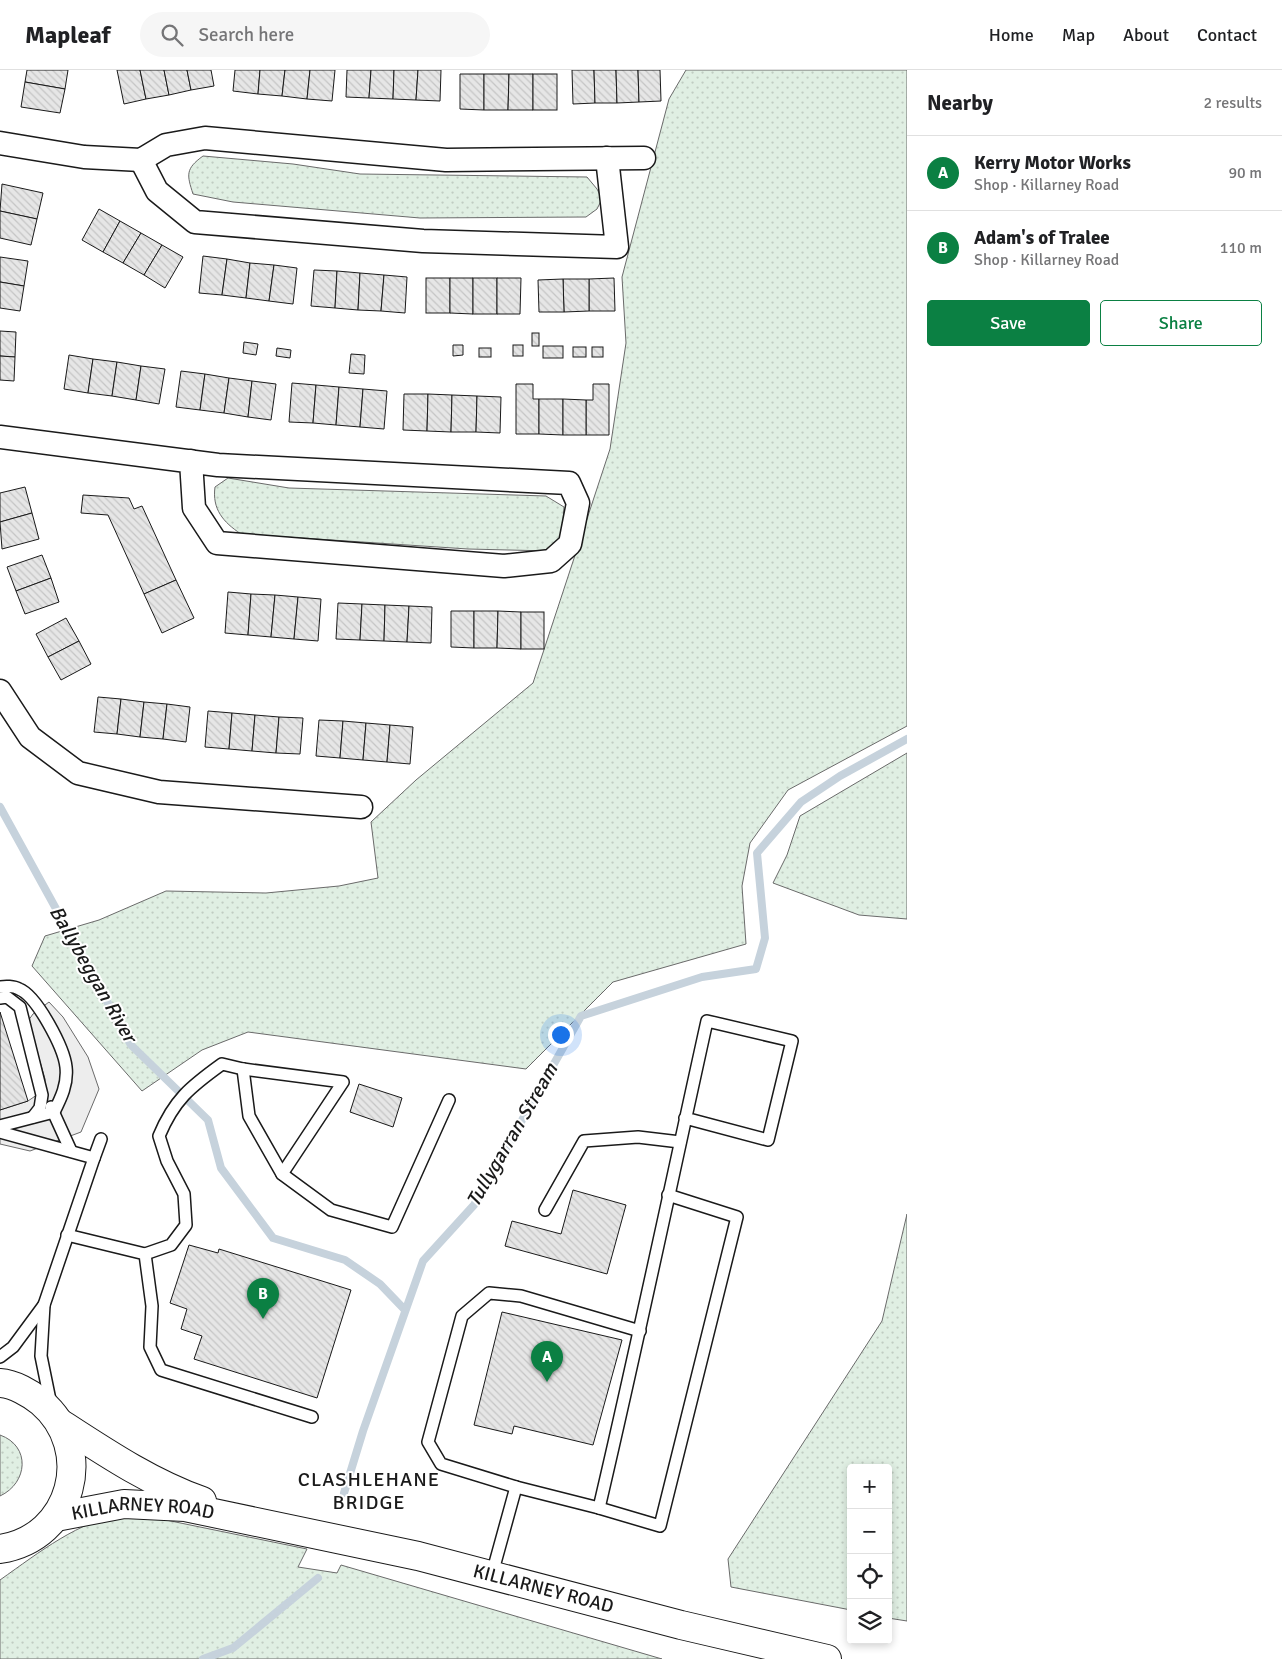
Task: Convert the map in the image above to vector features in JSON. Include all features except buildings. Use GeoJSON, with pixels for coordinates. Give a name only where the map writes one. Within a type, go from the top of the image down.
{"type":"FeatureCollection","features":[{"type":"Feature","properties":{"kind":"main road","name":"KILLARNEY ROAD"},"geometry":{"type":"LineString","coordinates":[[0,1383],[31,1394],[56,1417],[119,1461],[181,1494],[258,1521]]}},
{"type":"Feature","properties":{"kind":"main road"},"geometry":{"type":"LineString","coordinates":[[0,1549],[13,1547],[30,1539],[56,1517],[70,1485],[72,1458],[66,1433],[56,1417]]}},
{"type":"Feature","properties":{"kind":"main road","name":"KILLARNEY ROAD"},"geometry":{"type":"LineString","coordinates":[[56,1517],[124,1504],[185,1507],[258,1521],[492,1574],[682,1625],[827,1659]]}},
{"type":"Feature","properties":{"kind":"street"},"geometry":{"type":"LineString","coordinates":[[0,143],[84,157],[141,160],[166,145],[205,138],[446,160],[644,158]]}},
{"type":"Feature","properties":{"kind":"street"},"geometry":{"type":"LineString","coordinates":[[141,160],[157,191],[195,222],[423,241],[617,247],[607,158]]}},
{"type":"Feature","properties":{"kind":"street"},"geometry":{"type":"LineString","coordinates":[[0,437],[191,461],[218,465],[568,482],[578,503],[570,544],[551,561],[504,566],[217,543],[194,508],[191,461]]}},
{"type":"Feature","properties":{"kind":"street"},"geometry":{"type":"LineString","coordinates":[[0,691],[30,737],[78,773],[159,792],[361,807]]}},
{"type":"Feature","properties":{"kind":"lane"},"geometry":{"type":"LineString","coordinates":[[0,987],[20,989],[34,1001],[58,1042],[66,1067],[64,1091],[54,1112]]}},
{"type":"Feature","properties":{"kind":"lane"},"geometry":{"type":"LineString","coordinates":[[0,998],[7,997],[20,1007],[42,1095],[54,1112],[71,1151]]}},
{"type":"Feature","properties":{"kind":"lane"},"geometry":{"type":"LineString","coordinates":[[599,1508],[640,1332],[668,1195],[685,1118],[707,1021],[792,1041],[768,1140],[685,1118]]}},
{"type":"Feature","properties":{"kind":"lane"},"geometry":{"type":"LineString","coordinates":[[67,1235],[144,1254],[171,1245],[186,1224],[184,1194],[167,1161],[159,1136],[169,1113],[191,1087],[222,1064],[243,1069],[342,1082],[282,1174]]}},
{"type":"Feature","properties":{"kind":"lane"},"geometry":{"type":"LineString","coordinates":[[243,1069],[249,1116],[282,1174],[331,1210],[392,1227],[449,1100]]}},
{"type":"Feature","properties":{"kind":"lane"},"geometry":{"type":"LineString","coordinates":[[33,1117],[40,1108],[42,1095]]}},
{"type":"Feature","properties":{"kind":"lane"},"geometry":{"type":"LineString","coordinates":[[0,1126],[54,1112]]}},
{"type":"Feature","properties":{"kind":"lane"},"geometry":{"type":"LineString","coordinates":[[0,1132],[94,1158]]}},
{"type":"Feature","properties":{"kind":"lane"},"geometry":{"type":"LineString","coordinates":[[545,1210],[584,1141],[638,1137],[680,1142]]}},
{"type":"Feature","properties":{"kind":"lane"},"geometry":{"type":"LineString","coordinates":[[56,1417],[41,1356],[44,1305],[102,1139]]}},
{"type":"Feature","properties":{"kind":"lane"},"geometry":{"type":"LineString","coordinates":[[640,1332],[521,1296],[489,1293],[462,1316],[428,1442],[442,1464],[516,1487],[660,1526],[737,1218],[668,1195]]}},
{"type":"Feature","properties":{"kind":"lane"},"geometry":{"type":"LineString","coordinates":[[144,1254],[152,1306],[150,1347],[161,1370],[312,1417]]}},
{"type":"Feature","properties":{"kind":"lane"},"geometry":{"type":"LineString","coordinates":[[0,1357],[13,1347],[44,1305]]}},
{"type":"Feature","properties":{"kind":"lane"},"geometry":{"type":"LineString","coordinates":[[492,1574],[516,1487]]}},
{"type":"Feature","properties":{"kind":"green space"},"geometry":{"type":"Polygon","coordinates":[[[686,70],[907,70],[907,726],[788,790],[750,843],[742,886],[746,944],[613,982],[526,1069],[248,1032],[202,1050],[142,1091],[32,966],[45,936],[99,920],[166,891],[266,893],[339,886],[378,878],[371,822],[416,780],[533,683],[610,449],[626,343],[622,277],[669,99],[686,70]]]}},
{"type":"Feature","properties":{"kind":"green space"},"geometry":{"type":"Polygon","coordinates":[[[203,156],[293,164],[360,174],[587,177],[597,189],[602,199],[597,209],[586,217],[420,218],[233,202],[193,194],[189,177],[190,169],[203,156]]]}},
{"type":"Feature","properties":{"kind":"green space"},"geometry":{"type":"Polygon","coordinates":[[[228,478],[289,488],[546,496],[564,507],[562,535],[550,551],[468,549],[241,534],[224,520],[215,502],[215,487],[228,478]]]}},
{"type":"Feature","properties":{"kind":"green space"},"geometry":{"type":"Polygon","coordinates":[[[907,753],[907,919],[859,915],[773,883],[787,855],[800,816],[907,753]]]}},
{"type":"Feature","properties":{"kind":"green space"},"geometry":{"type":"Polygon","coordinates":[[[907,1214],[907,1621],[892,1619],[892,1464],[847,1464],[847,1609],[731,1587],[728,1559],[882,1321],[907,1214]]]}},
{"type":"Feature","properties":{"kind":"green space"},"geometry":{"type":"Polygon","coordinates":[[[0,1435],[10,1440],[17,1447],[22,1465],[16,1483],[0,1496],[0,1435]]]}},
{"type":"Feature","properties":{"kind":"green space"},"geometry":{"type":"Polygon","coordinates":[[[127,1512],[307,1549],[298,1567],[337,1573],[341,1565],[662,1659],[0,1659],[0,1580],[45,1548],[76,1530],[127,1512]]]}},
{"type":"Feature","properties":{"kind":"shaded area"},"geometry":{"type":"Polygon","coordinates":[[[49,1002],[63,1017],[88,1057],[99,1089],[81,1132],[30,1151],[0,1144],[0,1110],[28,1101],[44,1090],[45,1079],[28,1021],[33,1014],[49,1002]]]}},
{"type":"Feature","properties":{"kind":"waterway","name":"Tullygarran Stream"},"geometry":{"type":"LineString","coordinates":[[344,1493],[363,1431],[423,1261],[474,1205],[581,1016],[702,977],[756,969],[765,938],[757,853],[801,802],[840,776],[907,739]]}},
{"type":"Feature","properties":{"kind":"waterway","name":"Ballybeggan River"},"geometry":{"type":"LineString","coordinates":[[0,807],[131,1045],[208,1120],[221,1168],[273,1238],[345,1260],[380,1284],[405,1310]]}},
{"type":"Feature","properties":{"kind":"waterway","name":"Ballybeggan River"},"geometry":{"type":"LineString","coordinates":[[203,1659],[233,1648],[318,1578]]}},
{"type":"Feature","properties":{"kind":"place","name":"Adam's of Tralee"},"geometry":{"type":"Point","coordinates":[263,1319]}},
{"type":"Feature","properties":{"kind":"place","name":"Kerry Motor Works"},"geometry":{"type":"Point","coordinates":[547,1382]}},
{"type":"Feature","properties":{"kind":"district","name":"CLASHLEHANE BRIDGE"},"geometry":{"type":"Point","coordinates":[369,1490]}}]}
